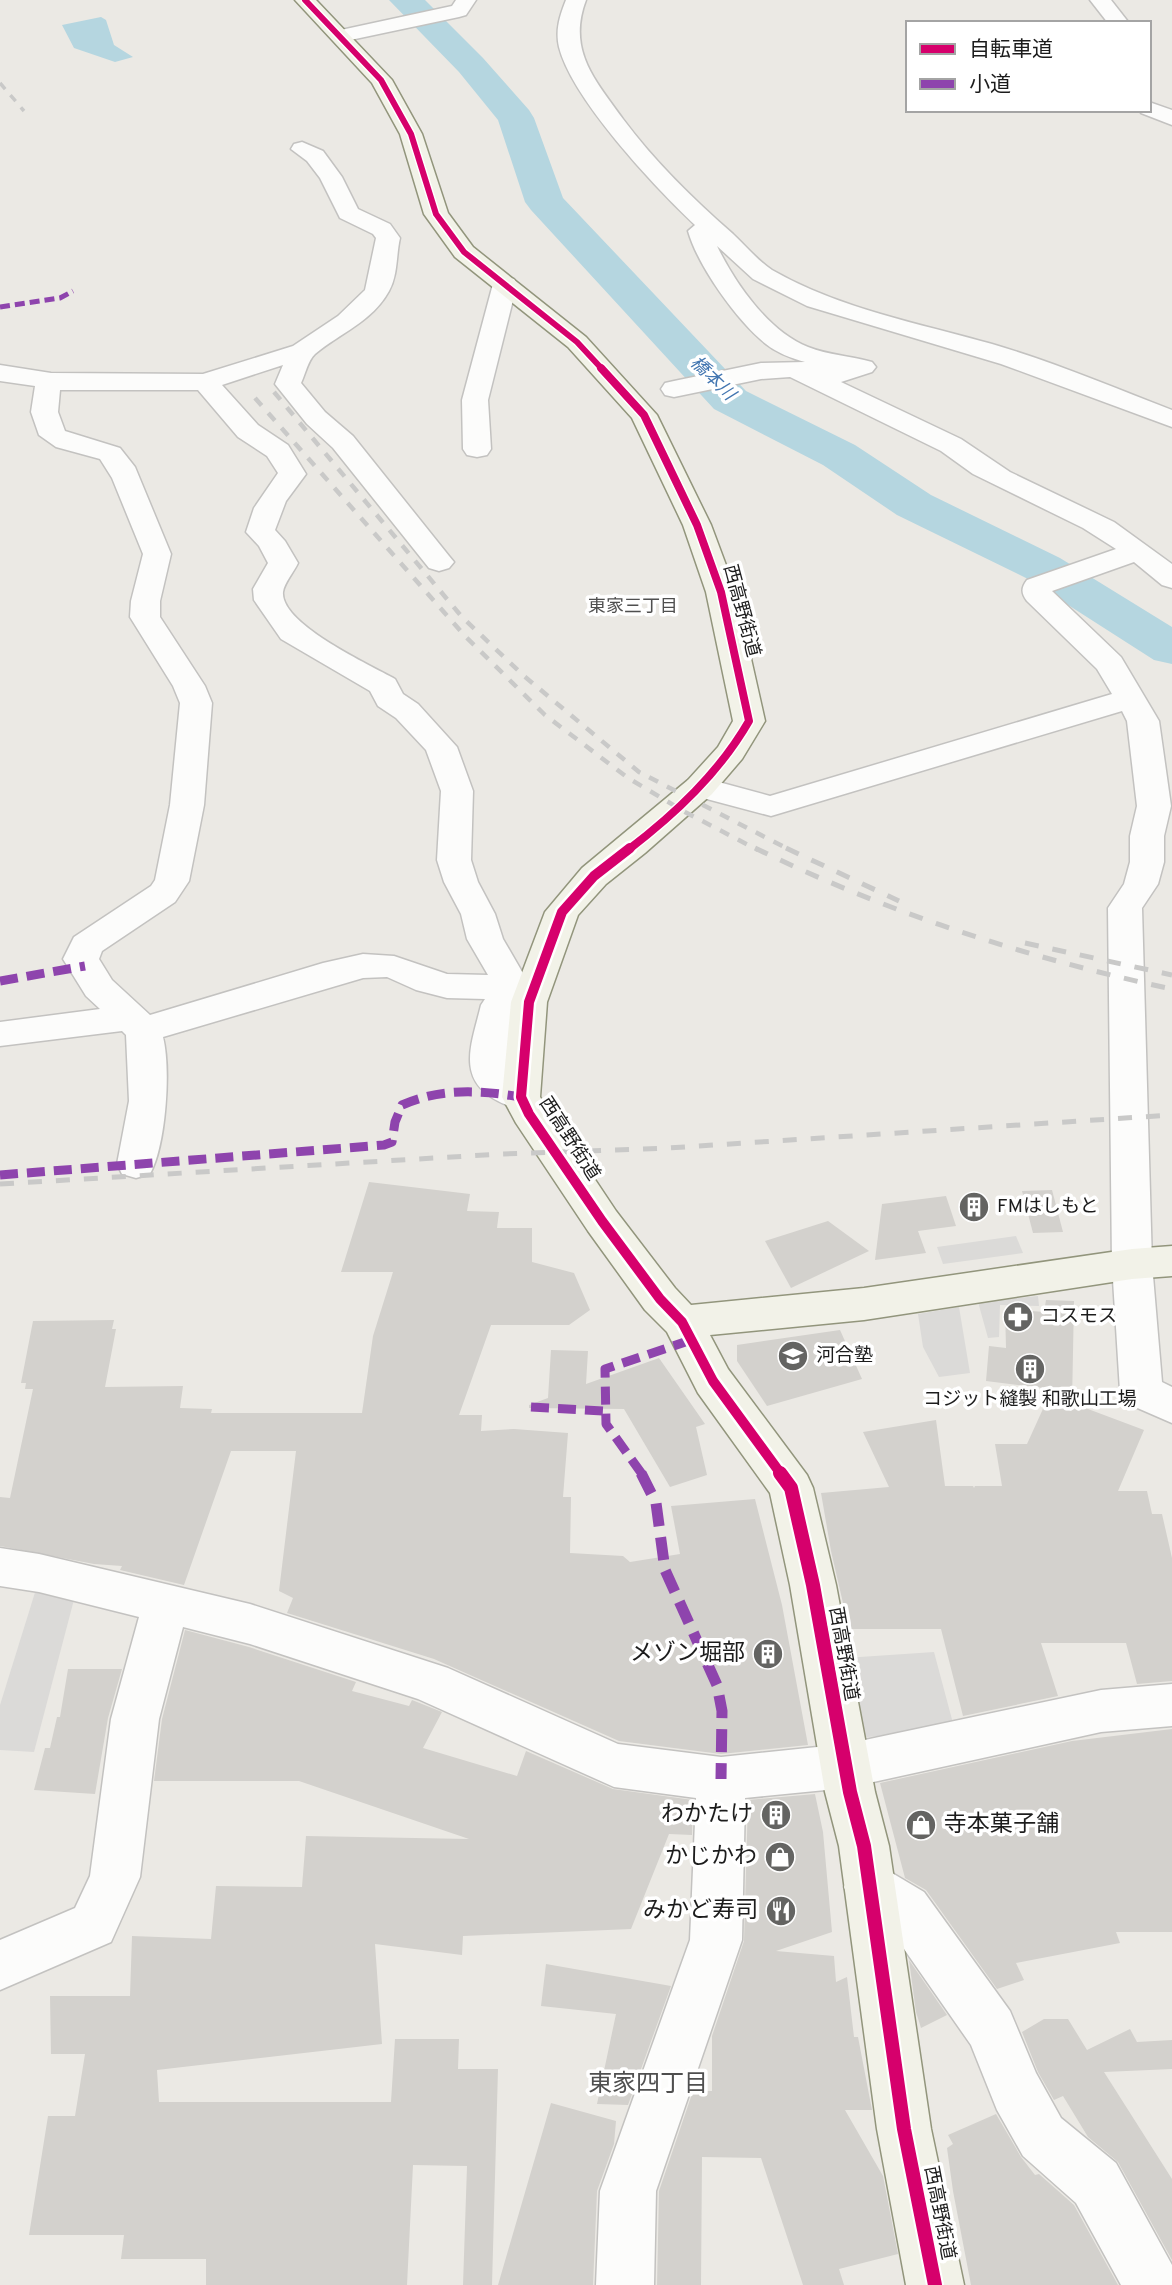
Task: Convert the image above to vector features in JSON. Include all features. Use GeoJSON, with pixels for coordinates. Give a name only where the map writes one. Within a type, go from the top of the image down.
{"type":"FeatureCollection","features":[{"type":"Feature","properties":{"kind":"street","name":"西高野街道"},"geometry":{"type":"LineString","coordinates":[[305,0],[358,33],[411,134],[436,214],[464,251],[577,342],[643,415],[697,525],[713,570],[740,671],[749,720],[731,752],[700,787],[633,846],[594,876],[562,912],[522,992],[529,1002],[521,1097],[529,1114],[603,1221],[660,1299],[682,1322],[713,1381],[791,1488],[813,1585],[869,1887],[904,2129],[935,2285]]}},
{"type":"Feature","properties":{"kind":"street"},"geometry":{"type":"LineString","coordinates":[[576,0],[567,17],[566,37],[579,73],[616,125],[667,187],[761,273],[814,299],[867,318],[989,352],[1172,419]]}},
{"type":"Feature","properties":{"kind":"street"},"geometry":{"type":"LineString","coordinates":[[1100,0],[1117,21]]}},
{"type":"Feature","properties":{"kind":"street"},"geometry":{"type":"LineString","coordinates":[[358,33],[462,6]]}},
{"type":"Feature","properties":{"kind":"street"},"geometry":{"type":"LineString","coordinates":[[1151,109],[1172,118]]}},
{"type":"Feature","properties":{"kind":"street"},"geometry":{"type":"LineString","coordinates":[[0,373],[51,381],[205,382],[302,351],[328,337],[375,296],[381,282],[388,238],[382,229],[348,213],[331,177],[316,156],[302,149]]}},
{"type":"Feature","properties":{"kind":"street"},"geometry":{"type":"LineString","coordinates":[[643,415],[698,405],[674,389],[761,371],[794,369],[842,374],[863,367],[794,352],[779,344],[758,325],[709,256],[696,214]]}},
{"type":"Feature","properties":{"kind":"street"},"geometry":{"type":"LineString","coordinates":[[477,449],[474,400],[505,284]]}},
{"type":"Feature","properties":{"kind":"street"},"geometry":{"type":"LineString","coordinates":[[302,351],[288,384],[316,418],[343,442],[439,562]]}},
{"type":"Feature","properties":{"kind":"street"},"geometry":{"type":"LineString","coordinates":[[794,369],[951,445],[970,462],[1095,522],[1172,579]]}},
{"type":"Feature","properties":{"kind":"street"},"geometry":{"type":"LineString","coordinates":[[51,381],[44,406],[46,427],[55,437],[65,442],[111,454],[118,461],[132,489],[135,503],[157,549],[156,565],[144,605],[145,617],[189,686],[196,703],[187,805],[172,881],[163,894],[86,945],[81,959],[99,988],[136,1024],[146,1042],[148,1101],[136,1164]]}},
{"type":"Feature","properties":{"kind":"street"},"geometry":{"type":"LineString","coordinates":[[205,382],[247,430],[278,451],[292,474],[266,508],[260,532],[271,541],[283,563],[268,589],[273,608],[292,633],[303,642],[343,660],[384,686],[389,699],[407,711],[441,747],[457,791],[454,860],[461,882],[478,914],[485,939],[522,992]]}},
{"type":"Feature","properties":{"kind":"street"},"geometry":{"type":"LineString","coordinates":[[1137,551],[1037,586],[1037,595],[1110,664],[1143,720],[1154,806],[1147,836],[1147,862],[1141,884],[1125,908],[1132,1264],[1141,1391],[1172,1406]]}},
{"type":"Feature","properties":{"kind":"street"},"geometry":{"type":"LineString","coordinates":[[700,787],[771,806],[1130,699]]}},
{"type":"Feature","properties":{"kind":"street"},"geometry":{"type":"LineString","coordinates":[[0,1034],[136,1024],[339,971],[375,965],[398,967],[432,984],[469,988],[484,986],[522,992]]}},
{"type":"Feature","properties":{"kind":"street"},"geometry":{"type":"LineString","coordinates":[[682,1322],[864,1304],[1132,1264],[1172,1261]]}},
{"type":"Feature","properties":{"kind":"street"},"geometry":{"type":"LineString","coordinates":[[0,1567],[39,1573],[250,1624],[431,1683],[614,1765],[721,1779],[846,1766],[1101,1712],[1172,1705]]}},
{"type":"Feature","properties":{"kind":"street"},"geometry":{"type":"LineString","coordinates":[[0,1965],[93,1925],[114,1877],[135,1719],[166,1603]]}},
{"type":"Feature","properties":{"kind":"street"},"geometry":{"type":"LineString","coordinates":[[625,2285],[628,2191],[716,1940],[721,1779]]}},
{"type":"Feature","properties":{"kind":"street"},"geometry":{"type":"LineString","coordinates":[[869,1887],[906,1909],[991,2029],[1016,2091],[1042,2137],[1096,2183],[1152,2285]]}},
{"type":"Feature","properties":{"kind":"shaded area"},"geometry":{"type":"Polygon","coordinates":[[[1016,1236],[1023,1253],[943,1264],[937,1247],[1016,1236]]]}},
{"type":"Feature","properties":{"kind":"shaded area"},"geometry":{"type":"Polygon","coordinates":[[[1038,1296],[1039,1306],[1000,1305],[999,1337],[988,1338],[978,1302],[1038,1296]]]}},
{"type":"Feature","properties":{"kind":"shaded area"},"geometry":{"type":"Polygon","coordinates":[[[959,1307],[970,1373],[939,1377],[923,1347],[918,1314],[959,1307]]]}},
{"type":"Feature","properties":{"kind":"shaded area"},"geometry":{"type":"Polygon","coordinates":[[[37,1586],[76,1592],[34,1752],[0,1750],[0,1705],[37,1586]]]}},
{"type":"Feature","properties":{"kind":"shaded area"},"geometry":{"type":"Polygon","coordinates":[[[934,1652],[954,1727],[860,1738],[845,1658],[934,1652]]]}},
{"type":"Feature","properties":{"kind":"water"},"geometry":{"type":"Polygon","coordinates":[[[101,17],[106,20],[114,45],[133,57],[115,62],[74,48],[62,25],[101,17]]]}},
{"type":"Feature","properties":{"kind":"building"},"geometry":{"type":"Polygon","coordinates":[[[369,1182],[470,1194],[467,1211],[499,1212],[497,1228],[532,1228],[532,1262],[574,1273],[590,1310],[569,1325],[491,1325],[459,1415],[482,1415],[481,1431],[514,1429],[568,1433],[563,1497],[571,1497],[570,1553],[623,1556],[630,1562],[680,1554],[671,1506],[755,1499],[782,1605],[808,1745],[721,1754],[619,1741],[434,1659],[287,1613],[293,1598],[279,1591],[296,1451],[231,1451],[184,1585],[120,1570],[122,1566],[94,1564],[0,1546],[0,1497],[10,1498],[33,1389],[25,1389],[26,1383],[21,1383],[33,1321],[114,1320],[112,1329],[116,1329],[105,1387],[183,1386],[180,1408],[212,1409],[211,1413],[362,1413],[373,1336],[393,1272],[341,1272],[369,1182]]]}},
{"type":"Feature","properties":{"kind":"building"},"geometry":{"type":"Polygon","coordinates":[[[1052,1190],[1063,1232],[1033,1233],[1022,1191],[1052,1190]]]}},
{"type":"Feature","properties":{"kind":"building"},"geometry":{"type":"Polygon","coordinates":[[[946,1196],[956,1226],[918,1231],[926,1253],[875,1260],[882,1204],[946,1196]]]}},
{"type":"Feature","properties":{"kind":"building"},"geometry":{"type":"Polygon","coordinates":[[[828,1221],[869,1251],[791,1288],[765,1241],[828,1221]]]}},
{"type":"Feature","properties":{"kind":"building"},"geometry":{"type":"Polygon","coordinates":[[[1046,1300],[1074,1301],[1072,1403],[1144,1430],[1118,1491],[1147,1491],[1152,1514],[1162,1514],[1172,1558],[1172,1681],[1137,1684],[1126,1643],[1041,1643],[1058,1696],[963,1716],[941,1629],[849,1629],[821,1493],[889,1487],[863,1432],[936,1420],[945,1486],[1002,1486],[995,1444],[1027,1444],[1052,1389],[986,1381],[989,1346],[1006,1348],[1005,1309],[1044,1312],[1046,1300]]]}},
{"type":"Feature","properties":{"kind":"building","name":"河合塾"},"geometry":{"type":"Polygon","coordinates":[[[840,1330],[862,1379],[767,1406],[737,1361],[737,1345],[840,1330]]]}},
{"type":"Feature","properties":{"kind":"building"},"geometry":{"type":"Polygon","coordinates":[[[551,1350],[588,1351],[586,1384],[659,1358],[705,1424],[696,1427],[707,1475],[670,1487],[624,1409],[529,1408],[529,1405],[548,1398],[551,1350]]]}},
{"type":"Feature","properties":{"kind":"building"},"geometry":{"type":"Polygon","coordinates":[[[185,1630],[249,1647],[356,1682],[352,1691],[409,1706],[412,1700],[442,1712],[423,1748],[517,1776],[526,1751],[613,1789],[693,1800],[692,1835],[669,1834],[631,1929],[463,1936],[462,1955],[375,1944],[382,2044],[157,2070],[159,2102],[391,2102],[395,2039],[459,2039],[458,2069],[498,2069],[492,2285],[463,2285],[467,2166],[413,2165],[407,2285],[206,2285],[206,2259],[121,2259],[124,2235],[29,2235],[48,2116],[75,2116],[85,2054],[51,2054],[50,1996],[130,1996],[132,1936],[211,1939],[216,1886],[302,1887],[306,1836],[469,1839],[299,1781],[154,1781],[162,1719],[185,1630]]]}},
{"type":"Feature","properties":{"kind":"building"},"geometry":{"type":"Polygon","coordinates":[[[68,1669],[122,1669],[108,1718],[95,1794],[34,1790],[45,1748],[50,1748],[57,1717],[60,1717],[68,1669]]]}},
{"type":"Feature","properties":{"kind":"building"},"geometry":{"type":"Polygon","coordinates":[[[1172,1729],[1172,1932],[1116,1932],[1120,1943],[1016,1963],[1024,1980],[997,1989],[926,1890],[905,1878],[880,1783],[1072,1741],[1172,1729]]]}},
{"type":"Feature","properties":{"kind":"building"},"geometry":{"type":"Polygon","coordinates":[[[815,1794],[823,1832],[832,1932],[776,1951],[834,1956],[836,1982],[847,1977],[854,2037],[858,2037],[872,2110],[845,2110],[883,2176],[898,2254],[839,2269],[844,2285],[803,2285],[761,2158],[702,2157],[701,2285],[657,2285],[659,2191],[693,2091],[712,2091],[712,2036],[744,1941],[748,1800],[815,1794]]]}},
{"type":"Feature","properties":{"kind":"building"},"geometry":{"type":"Polygon","coordinates":[[[909,1960],[947,2015],[921,2028],[916,2012],[909,1960]]]}},
{"type":"Feature","properties":{"kind":"building"},"geometry":{"type":"Polygon","coordinates":[[[546,1964],[671,1986],[628,2105],[597,2104],[616,2014],[541,2006],[546,1964]]]}},
{"type":"Feature","properties":{"kind":"building"},"geometry":{"type":"Polygon","coordinates":[[[1044,2019],[1068,2019],[1087,2050],[1130,2029],[1137,2042],[1172,2040],[1172,2069],[1104,2072],[1172,2179],[1172,2260],[1118,2162],[1088,2137],[1063,2096],[1054,2100],[1038,2072],[1022,2032],[1044,2019]]]}},
{"type":"Feature","properties":{"kind":"building"},"geometry":{"type":"Polygon","coordinates":[[[551,2103],[616,2121],[614,2144],[597,2191],[593,2285],[498,2285],[551,2103]]]}},
{"type":"Feature","properties":{"kind":"building"},"geometry":{"type":"Polygon","coordinates":[[[996,2114],[1035,2175],[1039,2174],[1074,2205],[1118,2285],[971,2285],[947,2148],[953,2144],[948,2135],[996,2114]]]}},
{"type":"Feature","properties":{"kind":"waterway","name":"橋本川"},"geometry":{"type":"LineString","coordinates":[[406,0],[471,65],[516,118],[545,202],[730,400],[839,455],[914,505],[1043,568],[1172,649]]}},
{"type":"Feature","properties":{"kind":"railway"},"geometry":{"type":"LineString","coordinates":[[0,83],[24,111]]}},
{"type":"Feature","properties":{"kind":"railway"},"geometry":{"type":"LineString","coordinates":[[274,392],[462,617],[524,676],[639,772],[787,849]]}},
{"type":"Feature","properties":{"kind":"railway"},"geometry":{"type":"LineString","coordinates":[[255,398],[466,637],[545,715],[628,778],[685,812],[758,850]]}},
{"type":"Feature","properties":{"kind":"railway"},"geometry":{"type":"LineString","coordinates":[[755,848],[856,893],[959,931],[1064,963],[1172,989]]}},
{"type":"Feature","properties":{"kind":"railway"},"geometry":{"type":"LineString","coordinates":[[787,849],[899,901]]}},
{"type":"Feature","properties":{"kind":"railway"},"geometry":{"type":"LineString","coordinates":[[1025,943],[1172,975]]}},
{"type":"Feature","properties":{"kind":"railway"},"geometry":{"type":"LineString","coordinates":[[0,1184],[501,1154],[668,1148],[1172,1115]]}},
{"type":"Feature","properties":{"kind":"marked path"},"geometry":{"type":"LineString","coordinates":[[0,307],[60,298],[73,291]]}},
{"type":"Feature","properties":{"kind":"marked path"},"geometry":{"type":"LineString","coordinates":[[0,981],[85,966]]}},
{"type":"Feature","properties":{"kind":"marked path"},"geometry":{"type":"LineString","coordinates":[[0,1175],[384,1145],[392,1142],[395,1122],[402,1105],[416,1099],[431,1094],[460,1091],[521,1097]]}},
{"type":"Feature","properties":{"kind":"marked path"},"geometry":{"type":"LineString","coordinates":[[691,1340],[605,1369],[606,1424],[643,1475],[656,1503],[665,1570],[717,1685],[722,1711],[721,1779]]}},
{"type":"Feature","properties":{"kind":"marked path"},"geometry":{"type":"LineString","coordinates":[[531,1407],[605,1411]]}},
{"type":"Feature","properties":{"kind":"cycle path"},"geometry":{"type":"LineString","coordinates":[[305,0],[381,80],[411,134],[436,214],[464,252],[577,342],[644,415],[697,525],[721,592],[749,721],[731,752],[700,787],[633,846],[594,876],[562,912],[529,1002],[521,1097],[529,1114],[602,1221],[660,1299],[682,1322],[713,1381],[791,1488],[813,1585],[850,1792],[864,1846],[904,2129],[935,2285]]}},
{"type":"Feature","properties":{"kind":"place","name":"FMはしもと"},"geometry":{"type":"Point","coordinates":[974,1207]}},
{"type":"Feature","properties":{"kind":"place","name":"コスモス"},"geometry":{"type":"Point","coordinates":[1018,1317]}},
{"type":"Feature","properties":{"kind":"place","name":"河合塾"},"geometry":{"type":"Point","coordinates":[793,1356]}},
{"type":"Feature","properties":{"kind":"place","name":"コジット縫製 和歌山工場"},"geometry":{"type":"Point","coordinates":[1030,1369]}},
{"type":"Feature","properties":{"kind":"place","name":"メゾン堀部"},"geometry":{"type":"Point","coordinates":[768,1654]}},
{"type":"Feature","properties":{"kind":"place","name":"わかたけ"},"geometry":{"type":"Point","coordinates":[776,1815]}},
{"type":"Feature","properties":{"kind":"place","name":"寺本菓子舗"},"geometry":{"type":"Point","coordinates":[921,1825]}},
{"type":"Feature","properties":{"kind":"place","name":"かじかわ"},"geometry":{"type":"Point","coordinates":[780,1857]}},
{"type":"Feature","properties":{"kind":"place","name":"みかど寿司"},"geometry":{"type":"Point","coordinates":[781,1911]}},
{"type":"Feature","properties":{"kind":"district","name":"東家三丁目"},"geometry":{"type":"Point","coordinates":[633,607]}},
{"type":"Feature","properties":{"kind":"district","name":"東家四丁目"},"geometry":{"type":"Point","coordinates":[648,2085]}}]}
